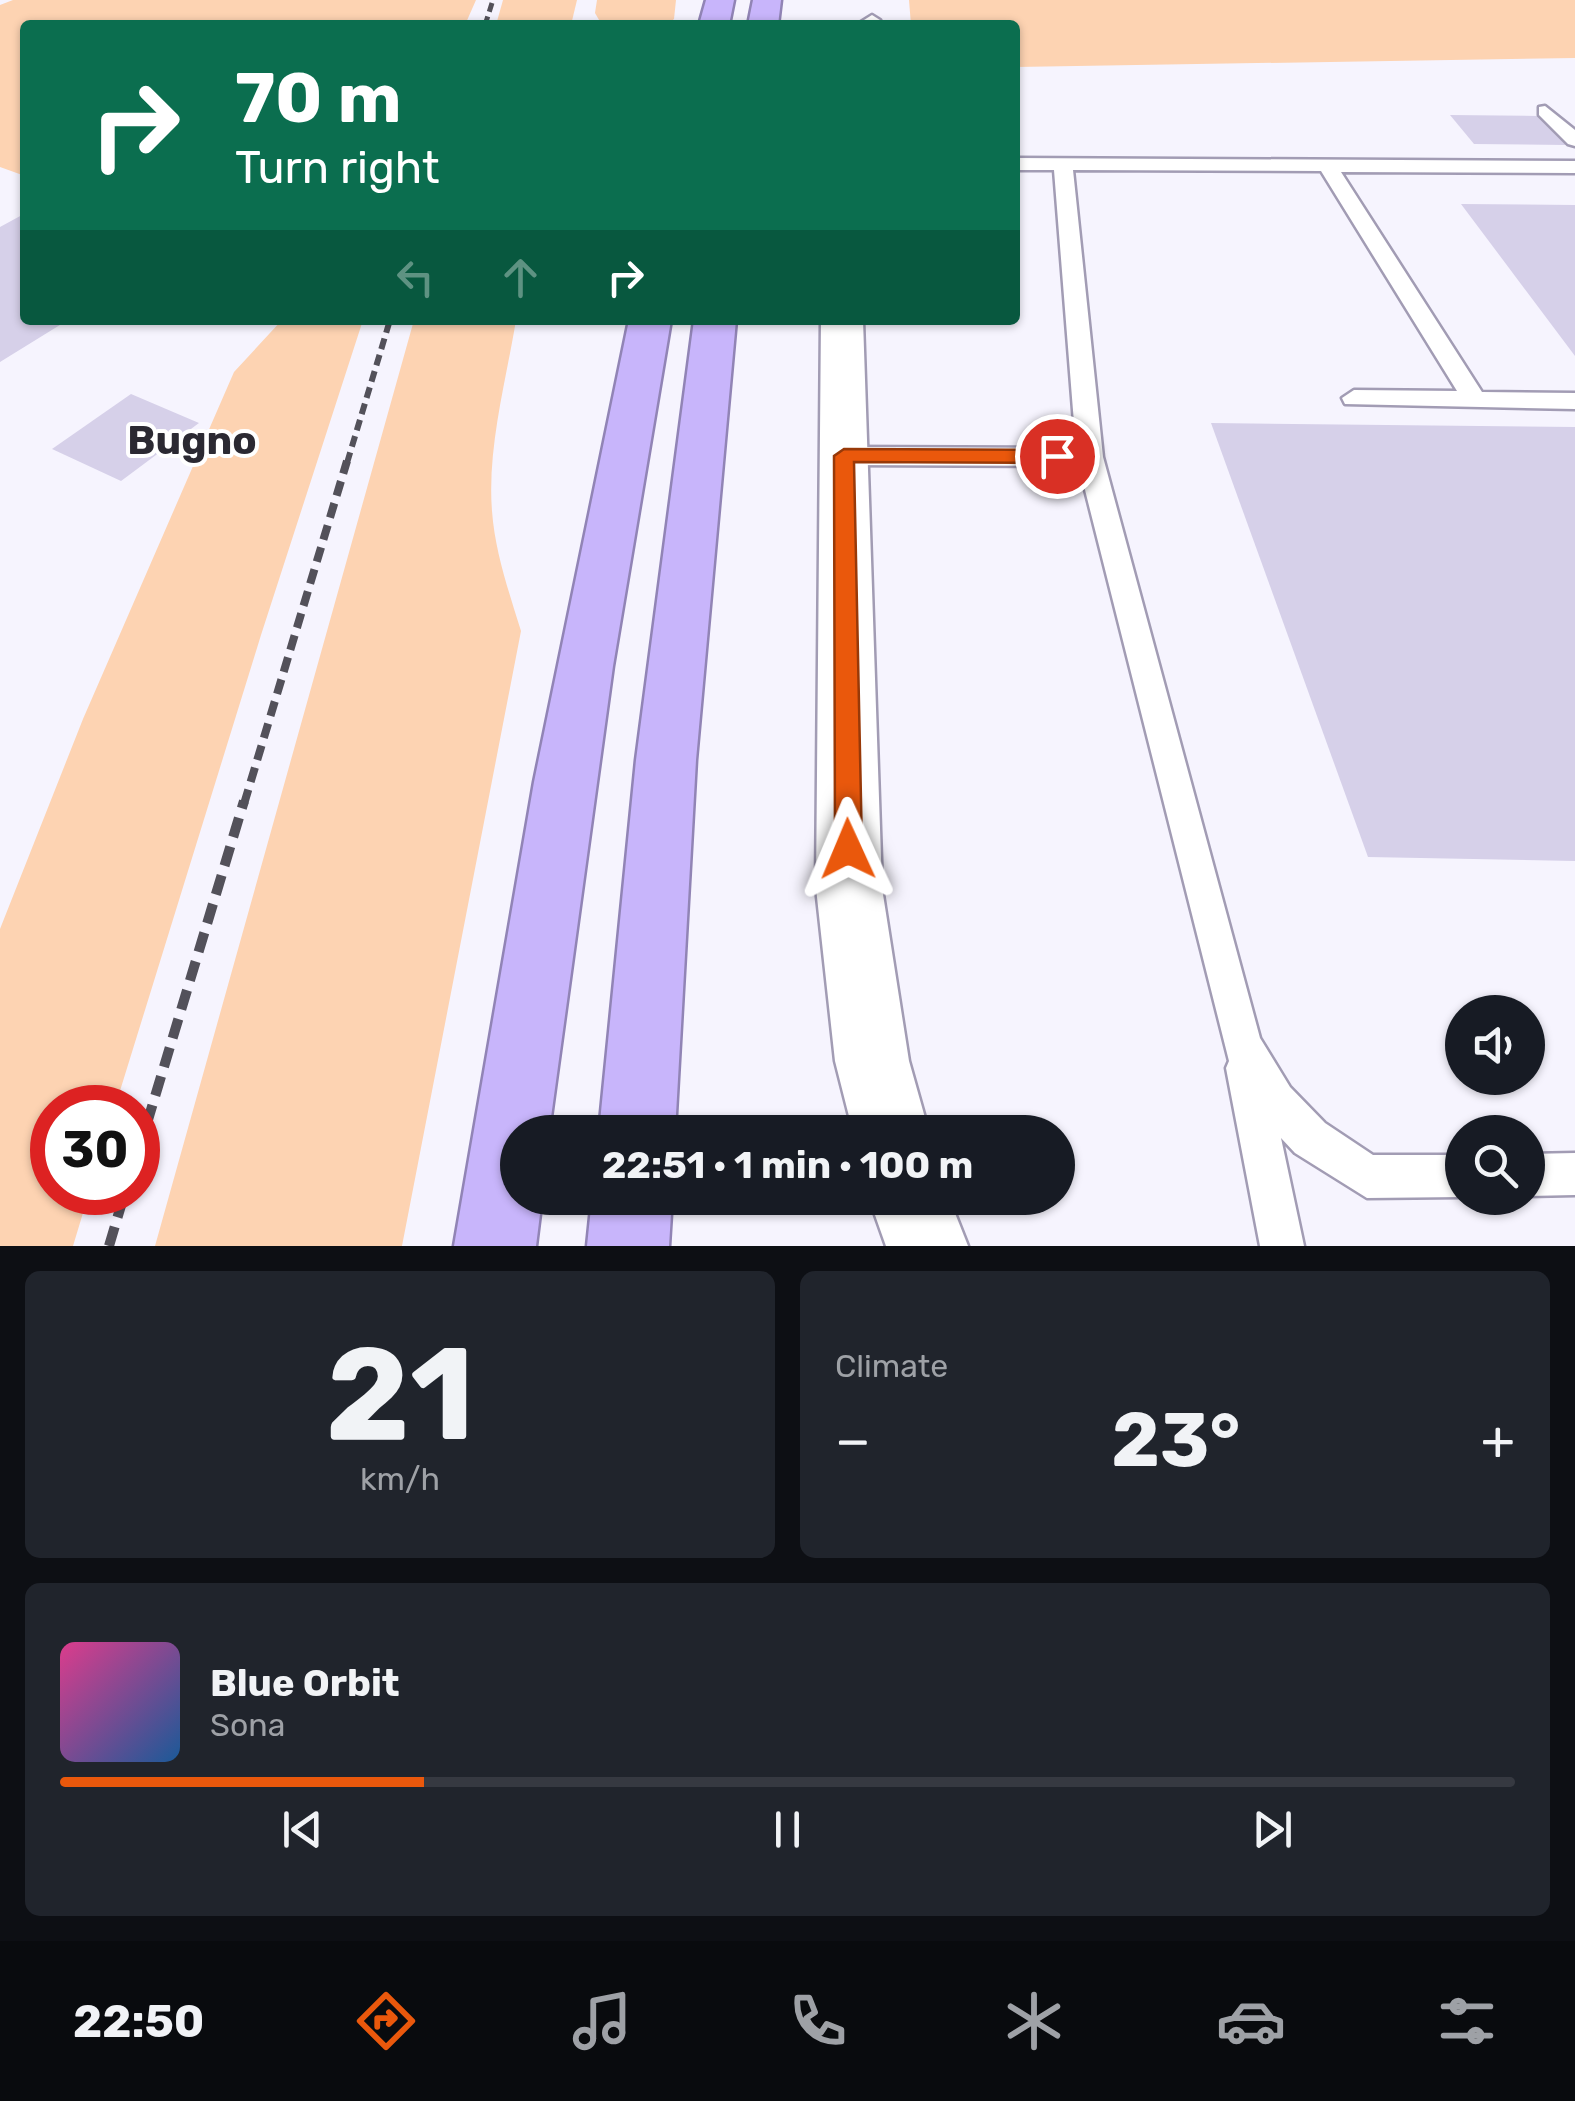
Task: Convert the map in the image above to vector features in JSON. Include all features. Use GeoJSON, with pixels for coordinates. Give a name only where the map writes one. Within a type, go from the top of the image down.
{"type":"FeatureCollection","features":[{"type":"Feature","properties":{"kind":"highway"},"geometry":{"type":"LineString","coordinates":[[496,1246],[525,1036],[607,527],[649,325]]}},
{"type":"Feature","properties":{"kind":"highway"},"geometry":{"type":"LineString","coordinates":[[638,1115],[666,760],[715,325]]}},
{"type":"Feature","properties":{"kind":"highway"},"geometry":{"type":"LineString","coordinates":[[628,1246],[631,1215]]}},
{"type":"Feature","properties":{"kind":"street"},"geometry":{"type":"LineString","coordinates":[[842,325],[849,888],[872,1062],[886,1115]]}},
{"type":"Feature","properties":{"kind":"street"},"geometry":{"type":"LineString","coordinates":[[915,1215],[927,1246]]}},
{"type":"Feature","properties":{"kind":"lane"},"geometry":{"type":"LineString","coordinates":[[1545,110],[1575,140]]}},
{"type":"Feature","properties":{"kind":"lane"},"geometry":{"type":"LineString","coordinates":[[1020,164],[1575,167]]}},
{"type":"Feature","properties":{"kind":"lane"},"geometry":{"type":"LineString","coordinates":[[1063,164],[1090,457],[1242,1046],[1282,1246]]}},
{"type":"Feature","properties":{"kind":"lane"},"geometry":{"type":"LineString","coordinates":[[1328,165],[1474,400]]}},
{"type":"Feature","properties":{"kind":"lane"},"geometry":{"type":"LineString","coordinates":[[1354,398],[1575,401]]}},
{"type":"Feature","properties":{"kind":"lane"},"geometry":{"type":"LineString","coordinates":[[844,456],[1090,457]]}},
{"type":"Feature","properties":{"kind":"lane"},"geometry":{"type":"LineString","coordinates":[[1242,1046],[1275,1102],[1310,1138],[1367,1177],[1445,1176]]}},
{"type":"Feature","properties":{"kind":"lane"},"geometry":{"type":"LineString","coordinates":[[1545,1175],[1575,1174]]}},
{"type":"Feature","properties":{"kind":"shaded area"},"geometry":{"type":"Polygon","coordinates":[[[13,0],[476,0],[467,20],[20,20],[20,174],[0,167],[0,5],[13,0]]]}},
{"type":"Feature","properties":{"kind":"shaded area"},"geometry":{"type":"Polygon","coordinates":[[[503,0],[577,0],[572,20],[497,20],[503,0]]]}},
{"type":"Feature","properties":{"kind":"shaded area"},"geometry":{"type":"Polygon","coordinates":[[[597,0],[676,0],[673,20],[599,20],[595,13],[597,0]]]}},
{"type":"Feature","properties":{"kind":"shaded area"},"geometry":{"type":"Polygon","coordinates":[[[909,0],[1575,0],[1575,58],[1020,67],[1020,20],[911,20],[909,0]]]}},
{"type":"Feature","properties":{"kind":"shaded area"},"geometry":{"type":"Polygon","coordinates":[[[277,325],[361,325],[122,1085],[30,1085],[30,1215],[82,1215],[73,1246],[0,1246],[0,929],[83,719],[234,372],[277,325]]]}},
{"type":"Feature","properties":{"kind":"shaded area"},"geometry":{"type":"Polygon","coordinates":[[[413,325],[515,325],[495,439],[491,487],[496,542],[521,631],[402,1246],[155,1246],[413,325]]]}},
{"type":"Feature","properties":{"kind":"building"},"geometry":{"type":"Polygon","coordinates":[[[1450,115],[1538,116],[1566,145],[1474,144],[1450,115]]]}},
{"type":"Feature","properties":{"kind":"building"},"geometry":{"type":"Polygon","coordinates":[[[1461,204],[1575,205],[1575,356],[1461,204]]]}},
{"type":"Feature","properties":{"kind":"building"},"geometry":{"type":"Polygon","coordinates":[[[20,216],[20,325],[60,325],[0,362],[0,227],[20,216]]]}},
{"type":"Feature","properties":{"kind":"building"},"geometry":{"type":"Polygon","coordinates":[[[131,394],[199,423],[121,481],[52,449],[131,394]]]}},
{"type":"Feature","properties":{"kind":"building"},"geometry":{"type":"Polygon","coordinates":[[[1211,423],[1575,427],[1575,861],[1368,857],[1211,423]]]}},
{"type":"Feature","properties":{"kind":"railway"},"geometry":{"type":"LineString","coordinates":[[487,20],[493,0]]}},
{"type":"Feature","properties":{"kind":"railway"},"geometry":{"type":"LineString","coordinates":[[347,463],[388,325]]}},
{"type":"Feature","properties":{"kind":"railway"},"geometry":{"type":"LineString","coordinates":[[244,804],[347,461]]}},
{"type":"Feature","properties":{"kind":"railway"},"geometry":{"type":"LineString","coordinates":[[158,1085],[244,801]]}},
{"type":"Feature","properties":{"kind":"railway"},"geometry":{"type":"LineString","coordinates":[[109,1246],[118,1215]]}},
{"type":"Feature","properties":{"kind":"district","name":"Bugno"},"geometry":{"type":"Point","coordinates":[192,440]}},
{"type":"Feature","properties":{"kind":"route"},"geometry":{"type":"LineString","coordinates":[[848,849],[844,456],[1057,456]]}}]}
